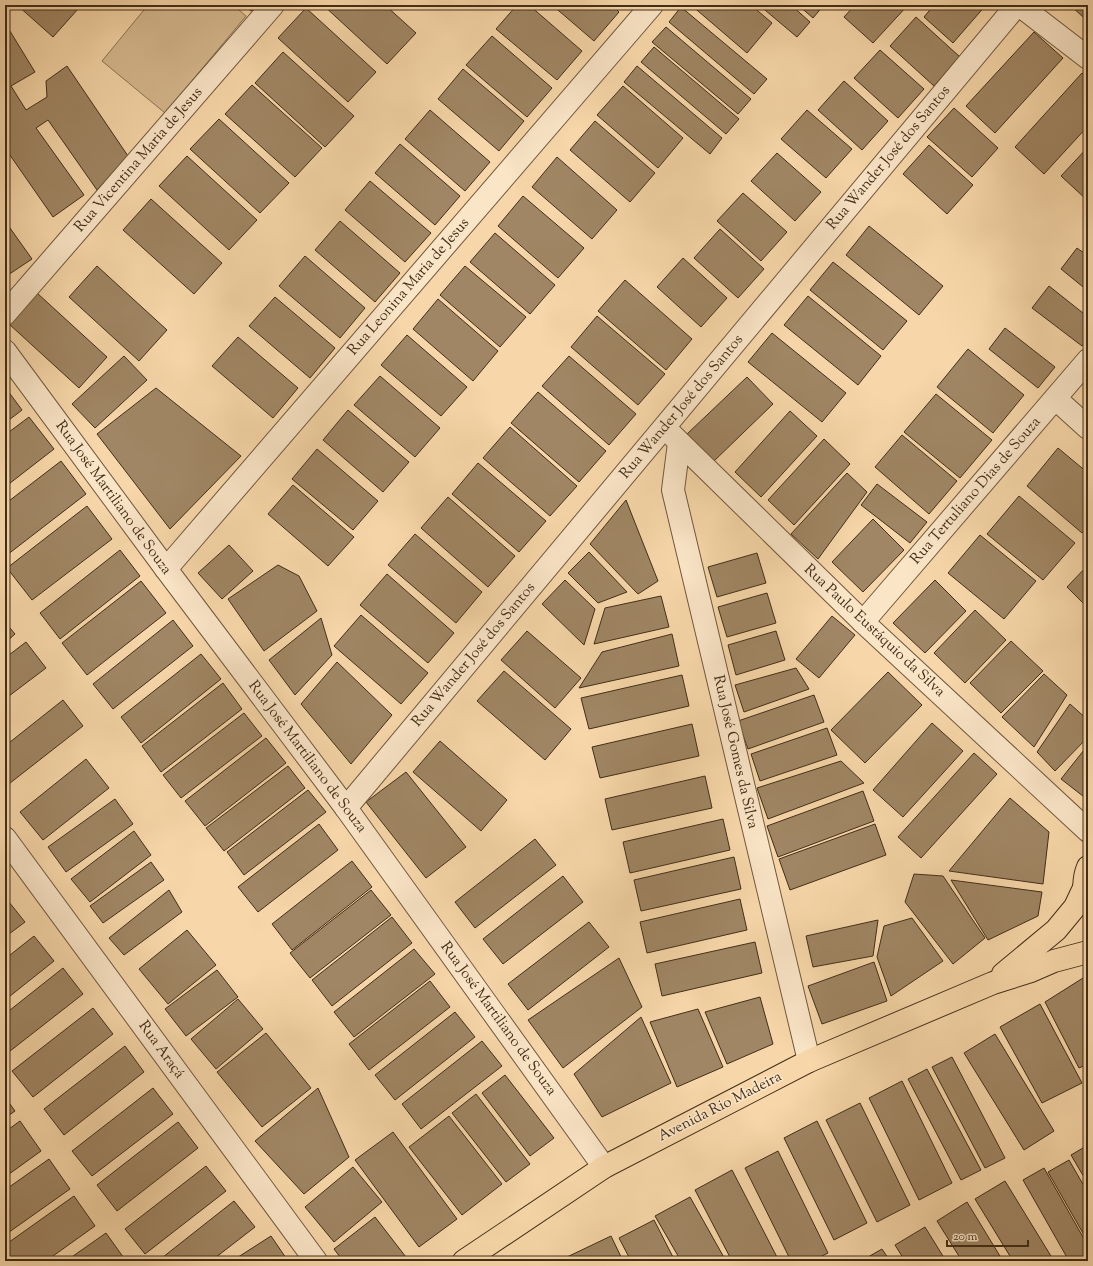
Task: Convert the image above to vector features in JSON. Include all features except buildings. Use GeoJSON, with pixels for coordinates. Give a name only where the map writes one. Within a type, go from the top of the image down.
{"type":"FeatureCollection","features":[{"type":"Feature","properties":{"kind":"main road","name":"Avenida Rio Madeira"},"geometry":{"type":"LineString","coordinates":[[993,983],[1056,930],[1086,898],[1086,873],[1088,867]]}},
{"type":"Feature","properties":{"kind":"main road","name":"Avenida Rio Madeira"},"geometry":{"type":"LineString","coordinates":[[464,1261],[604,1167],[809,1061],[993,983],[1054,961],[1088,952]]}},
{"type":"Feature","properties":{"kind":"street","name":"Rua Vicentina Maria de Jesus"},"geometry":{"type":"LineString","coordinates":[[5,314],[273,5]]}},
{"type":"Feature","properties":{"kind":"street","name":"Rua Leonina Maria de Jesus"},"geometry":{"type":"LineString","coordinates":[[166,569],[652,5]]}},
{"type":"Feature","properties":{"kind":"street"},"geometry":{"type":"LineString","coordinates":[[1018,5],[1088,58]]}},
{"type":"Feature","properties":{"kind":"street","name":"Rua Wander José dos Santos"},"geometry":{"type":"LineString","coordinates":[[346,808],[672,435],[1018,5]]}},
{"type":"Feature","properties":{"kind":"street","name":"Rua José Martiliano de Souza"},"geometry":{"type":"LineString","coordinates":[[5,351],[166,569],[346,808],[604,1167]]}},
{"type":"Feature","properties":{"kind":"street","name":"Rua Tertuliano Dias de Souza"},"geometry":{"type":"LineString","coordinates":[[863,622],[1088,360]]}},
{"type":"Feature","properties":{"kind":"street"},"geometry":{"type":"LineString","coordinates":[[1056,398],[1088,428]]}},
{"type":"Feature","properties":{"kind":"street","name":"Rua Paulo Eustáquio da Silva"},"geometry":{"type":"LineString","coordinates":[[672,435],[863,622],[1088,831]]}},
{"type":"Feature","properties":{"kind":"street","name":"Rua José Gomes da Silva"},"geometry":{"type":"LineString","coordinates":[[672,435],[672,490],[809,1061]]}},
{"type":"Feature","properties":{"kind":"street","name":"Rua Araçá"},"geometry":{"type":"LineString","coordinates":[[5,838],[316,1261]]}},
{"type":"Feature","properties":{"kind":"shaded area"},"geometry":{"type":"Polygon","coordinates":[[[148,5],[233,5],[246,16],[165,113],[102,61],[148,5]]]}}]}
